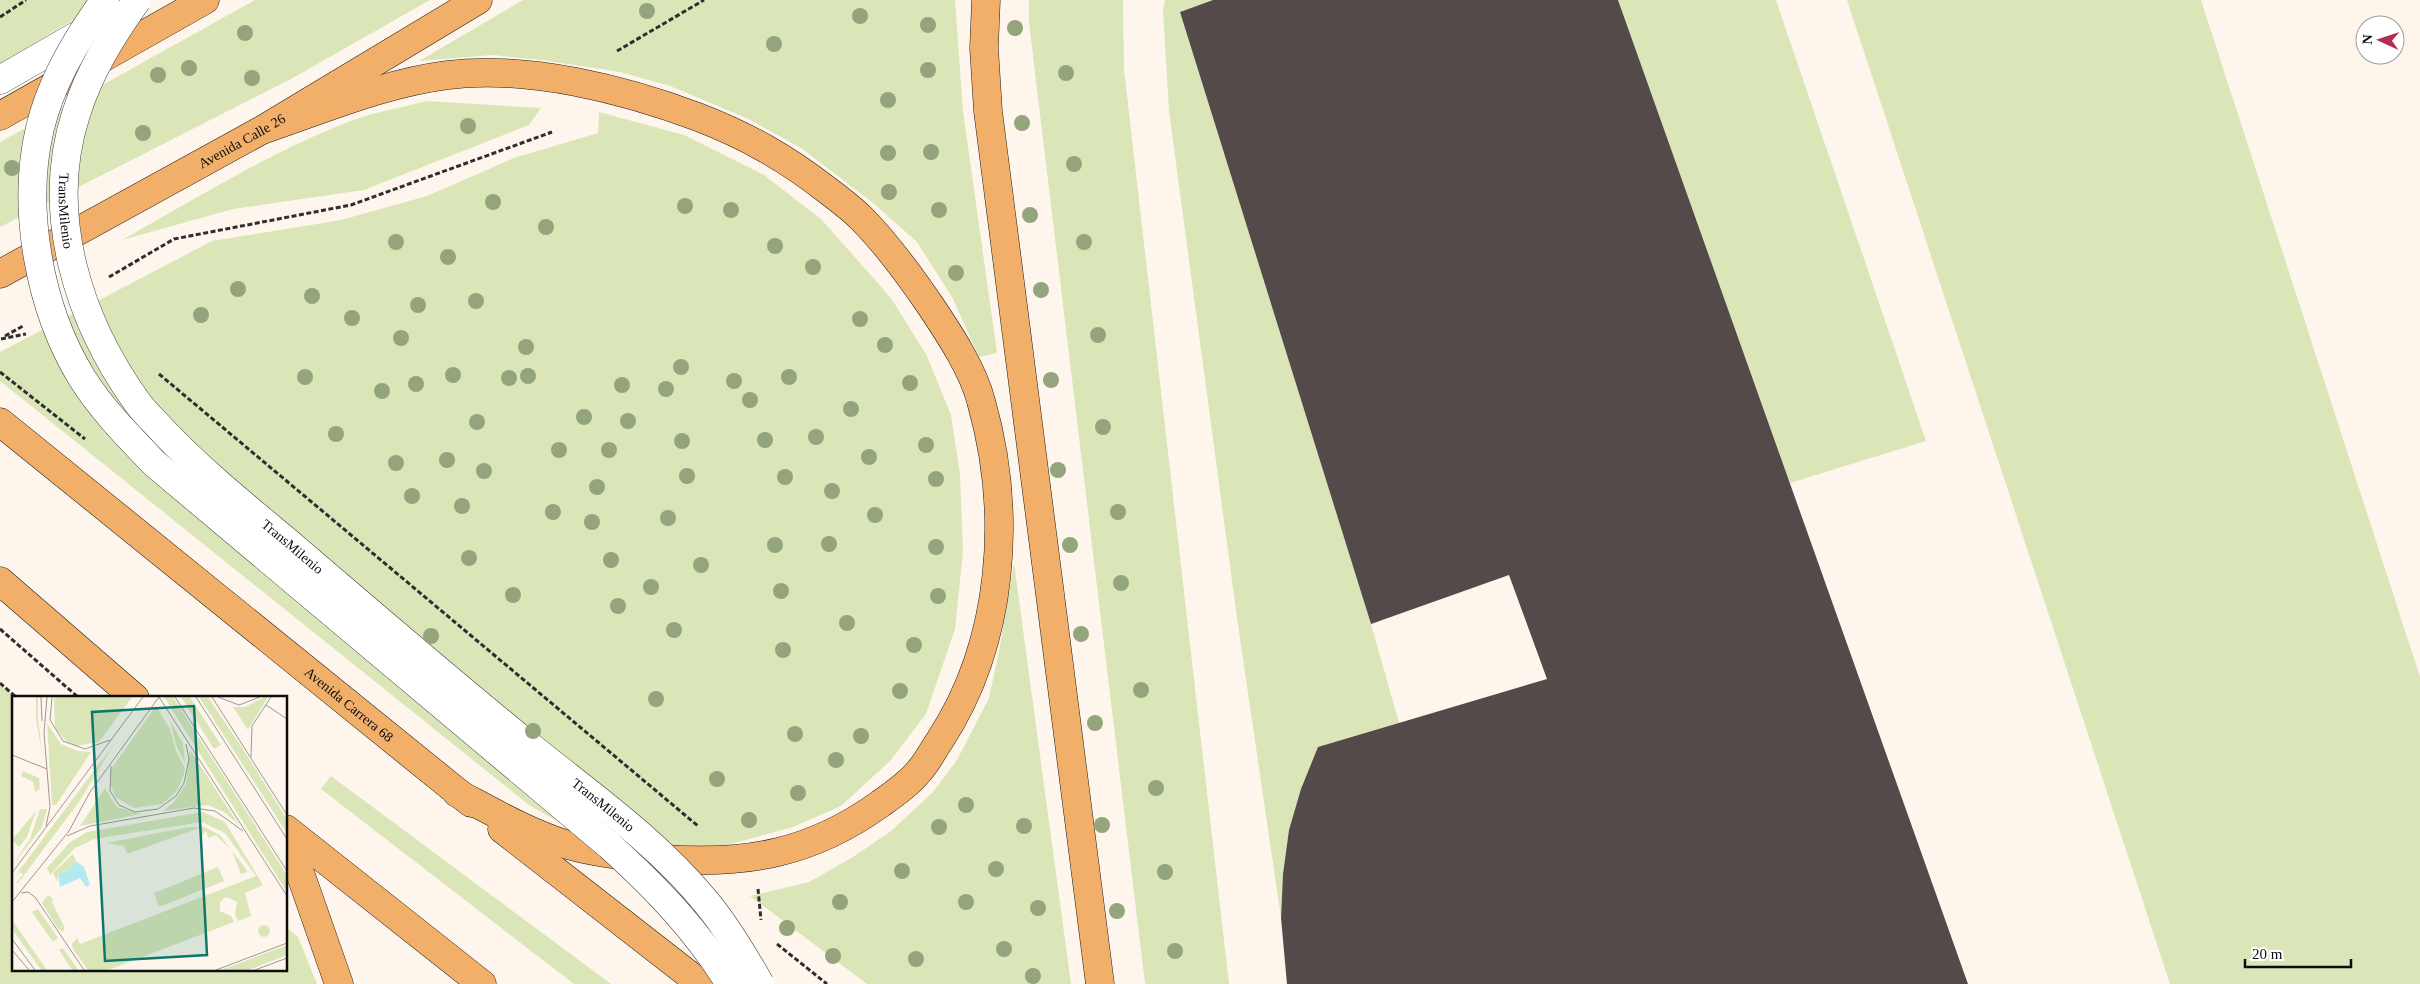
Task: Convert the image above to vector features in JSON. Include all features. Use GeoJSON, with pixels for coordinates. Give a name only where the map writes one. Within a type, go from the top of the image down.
{"type":"FeatureCollection","features":[{"type":"Feature","properties":{"kind":"main road"},"geometry":{"type":"LineString","coordinates":[[0,116],[205,0]]}},
{"type":"Feature","properties":{"kind":"main road","name":"Avenida Calle 26"},"geometry":{"type":"LineString","coordinates":[[0,274],[262,130],[478,0]]}},
{"type":"Feature","properties":{"kind":"main road"},"geometry":{"type":"LineString","coordinates":[[986,0],[984,48],[988,111],[1100,984]]}},
{"type":"Feature","properties":{"kind":"main road"},"geometry":{"type":"LineString","coordinates":[[262,130],[395,86],[449,75],[508,74],[552,78],[666,105],[738,133],[800,168],[860,216],[910,276],[946,329],[981,397],[996,469],[999,547],[990,626],[975,670],[953,720],[920,771],[889,798],[853,824],[819,840],[780,853],[741,859],[695,861],[612,855],[569,845],[522,828],[457,793]]}},
{"type":"Feature","properties":{"kind":"main road","name":"Avenida Carrera 68"},"geometry":{"type":"LineString","coordinates":[[0,422],[457,793],[701,984]]}},
{"type":"Feature","properties":{"kind":"main road"},"geometry":{"type":"LineString","coordinates":[[0,581],[133,696]]}},
{"type":"Feature","properties":{"kind":"main road"},"geometry":{"type":"LineString","coordinates":[[288,831],[482,984]]}},
{"type":"Feature","properties":{"kind":"main road"},"geometry":{"type":"LineString","coordinates":[[288,839],[339,984]]}},
{"type":"Feature","properties":{"kind":"lane","name":"TransMilenio"},"geometry":{"type":"LineString","coordinates":[[105,0],[88,23],[53,90],[40,128],[33,171],[34,227],[42,285],[67,349],[81,377],[108,415],[155,464],[610,846],[644,878],[697,934],[730,984]]}},
{"type":"Feature","properties":{"kind":"lane","name":"TransMilenio"},"geometry":{"type":"LineString","coordinates":[[0,80],[138,0]]}},
{"type":"Feature","properties":{"kind":"lane","name":"TransMilenio"},"geometry":{"type":"LineString","coordinates":[[138,0],[110,39],[89,78],[75,115],[66,160],[64,218],[72,268],[89,320],[112,363],[138,404],[192,461],[532,748],[602,801],[642,836],[708,904],[760,984]]}},
{"type":"Feature","properties":{"kind":"path"},"geometry":{"type":"LineString","coordinates":[[0,17],[26,0]]}},
{"type":"Feature","properties":{"kind":"path"},"geometry":{"type":"LineString","coordinates":[[618,50],[704,0]]}},
{"type":"Feature","properties":{"kind":"path"},"geometry":{"type":"LineString","coordinates":[[104,279],[174,239],[351,205],[552,132]]}},
{"type":"Feature","properties":{"kind":"path"},"geometry":{"type":"LineString","coordinates":[[0,339],[27,324]]}},
{"type":"Feature","properties":{"kind":"path"},"geometry":{"type":"LineString","coordinates":[[0,339],[34,332]]}},
{"type":"Feature","properties":{"kind":"path"},"geometry":{"type":"LineString","coordinates":[[157,372],[705,832]]}},
{"type":"Feature","properties":{"kind":"path"},"geometry":{"type":"LineString","coordinates":[[0,629],[77,696]]}},
{"type":"Feature","properties":{"kind":"path"},"geometry":{"type":"LineString","coordinates":[[0,684],[15,696]]}},
{"type":"Feature","properties":{"kind":"path"},"geometry":{"type":"LineString","coordinates":[[769,939],[827,984]]}},
{"type":"Feature","properties":{"kind":"green space"},"geometry":{"type":"Polygon","coordinates":[[[0,0],[107,0],[0,63],[0,0]]]}},
{"type":"Feature","properties":{"kind":"green space"},"geometry":{"type":"Polygon","coordinates":[[[255,0],[430,0],[291,79],[0,227],[0,142],[255,0]]]}},
{"type":"Feature","properties":{"kind":"green space"},"geometry":{"type":"Polygon","coordinates":[[[523,0],[955,0],[963,111],[997,353],[979,357],[952,297],[917,242],[873,203],[801,148],[746,118],[670,86],[620,72],[492,55],[419,61],[523,0]]]}},
{"type":"Feature","properties":{"kind":"green space"},"geometry":{"type":"Polygon","coordinates":[[[1029,0],[1123,0],[1124,69],[1229,984],[1145,984],[1029,23],[1029,0]]]}},
{"type":"Feature","properties":{"kind":"green space"},"geometry":{"type":"Polygon","coordinates":[[[1165,0],[1213,0],[1180,12],[1371,624],[1399,723],[1289,830],[1283,874],[1281,918],[1237,618],[1169,111],[1163,10],[1165,0]]]}},
{"type":"Feature","properties":{"kind":"green space"},"geometry":{"type":"Polygon","coordinates":[[[1618,0],[1776,0],[1926,441],[1790,483],[1618,0]]]}},
{"type":"Feature","properties":{"kind":"green space"},"geometry":{"type":"Polygon","coordinates":[[[1847,0],[2201,0],[2420,677],[2420,984],[2170,984],[1847,0]]]}},
{"type":"Feature","properties":{"kind":"green space"},"geometry":{"type":"Polygon","coordinates":[[[426,101],[541,108],[529,125],[364,190],[233,209],[122,240],[238,174],[328,130],[359,118],[426,101]]]}},
{"type":"Feature","properties":{"kind":"green space"},"geometry":{"type":"Polygon","coordinates":[[[599,112],[684,135],[764,175],[821,219],[891,298],[927,356],[951,415],[960,474],[963,551],[955,629],[926,714],[891,760],[841,806],[793,827],[727,845],[680,848],[599,836],[571,829],[529,805],[0,381],[0,352],[212,241],[341,220],[427,196],[514,158],[598,133],[599,112]]]}},
{"type":"Feature","properties":{"kind":"green space"},"geometry":{"type":"Polygon","coordinates":[[[1014,563],[1071,984],[867,984],[750,896],[809,882],[853,857],[891,831],[932,793],[957,760],[989,698],[1014,563]]]}},
{"type":"Feature","properties":{"kind":"green space"},"geometry":{"type":"Polygon","coordinates":[[[0,685],[14,696],[12,696],[12,972],[288,972],[288,929],[298,937],[317,984],[0,984],[0,685]]]}},
{"type":"Feature","properties":{"kind":"green space"},"geometry":{"type":"Polygon","coordinates":[[[331,776],[611,984],[574,984],[321,789],[331,776]]]}},
{"type":"Feature","properties":{"kind":"building"},"geometry":{"type":"Polygon","coordinates":[[[1213,0],[1618,0],[1968,984],[1287,984],[1281,918],[1283,874],[1289,830],[1301,789],[1318,747],[1547,679],[1509,575],[1371,624],[1180,12],[1213,0]]]}}]}
